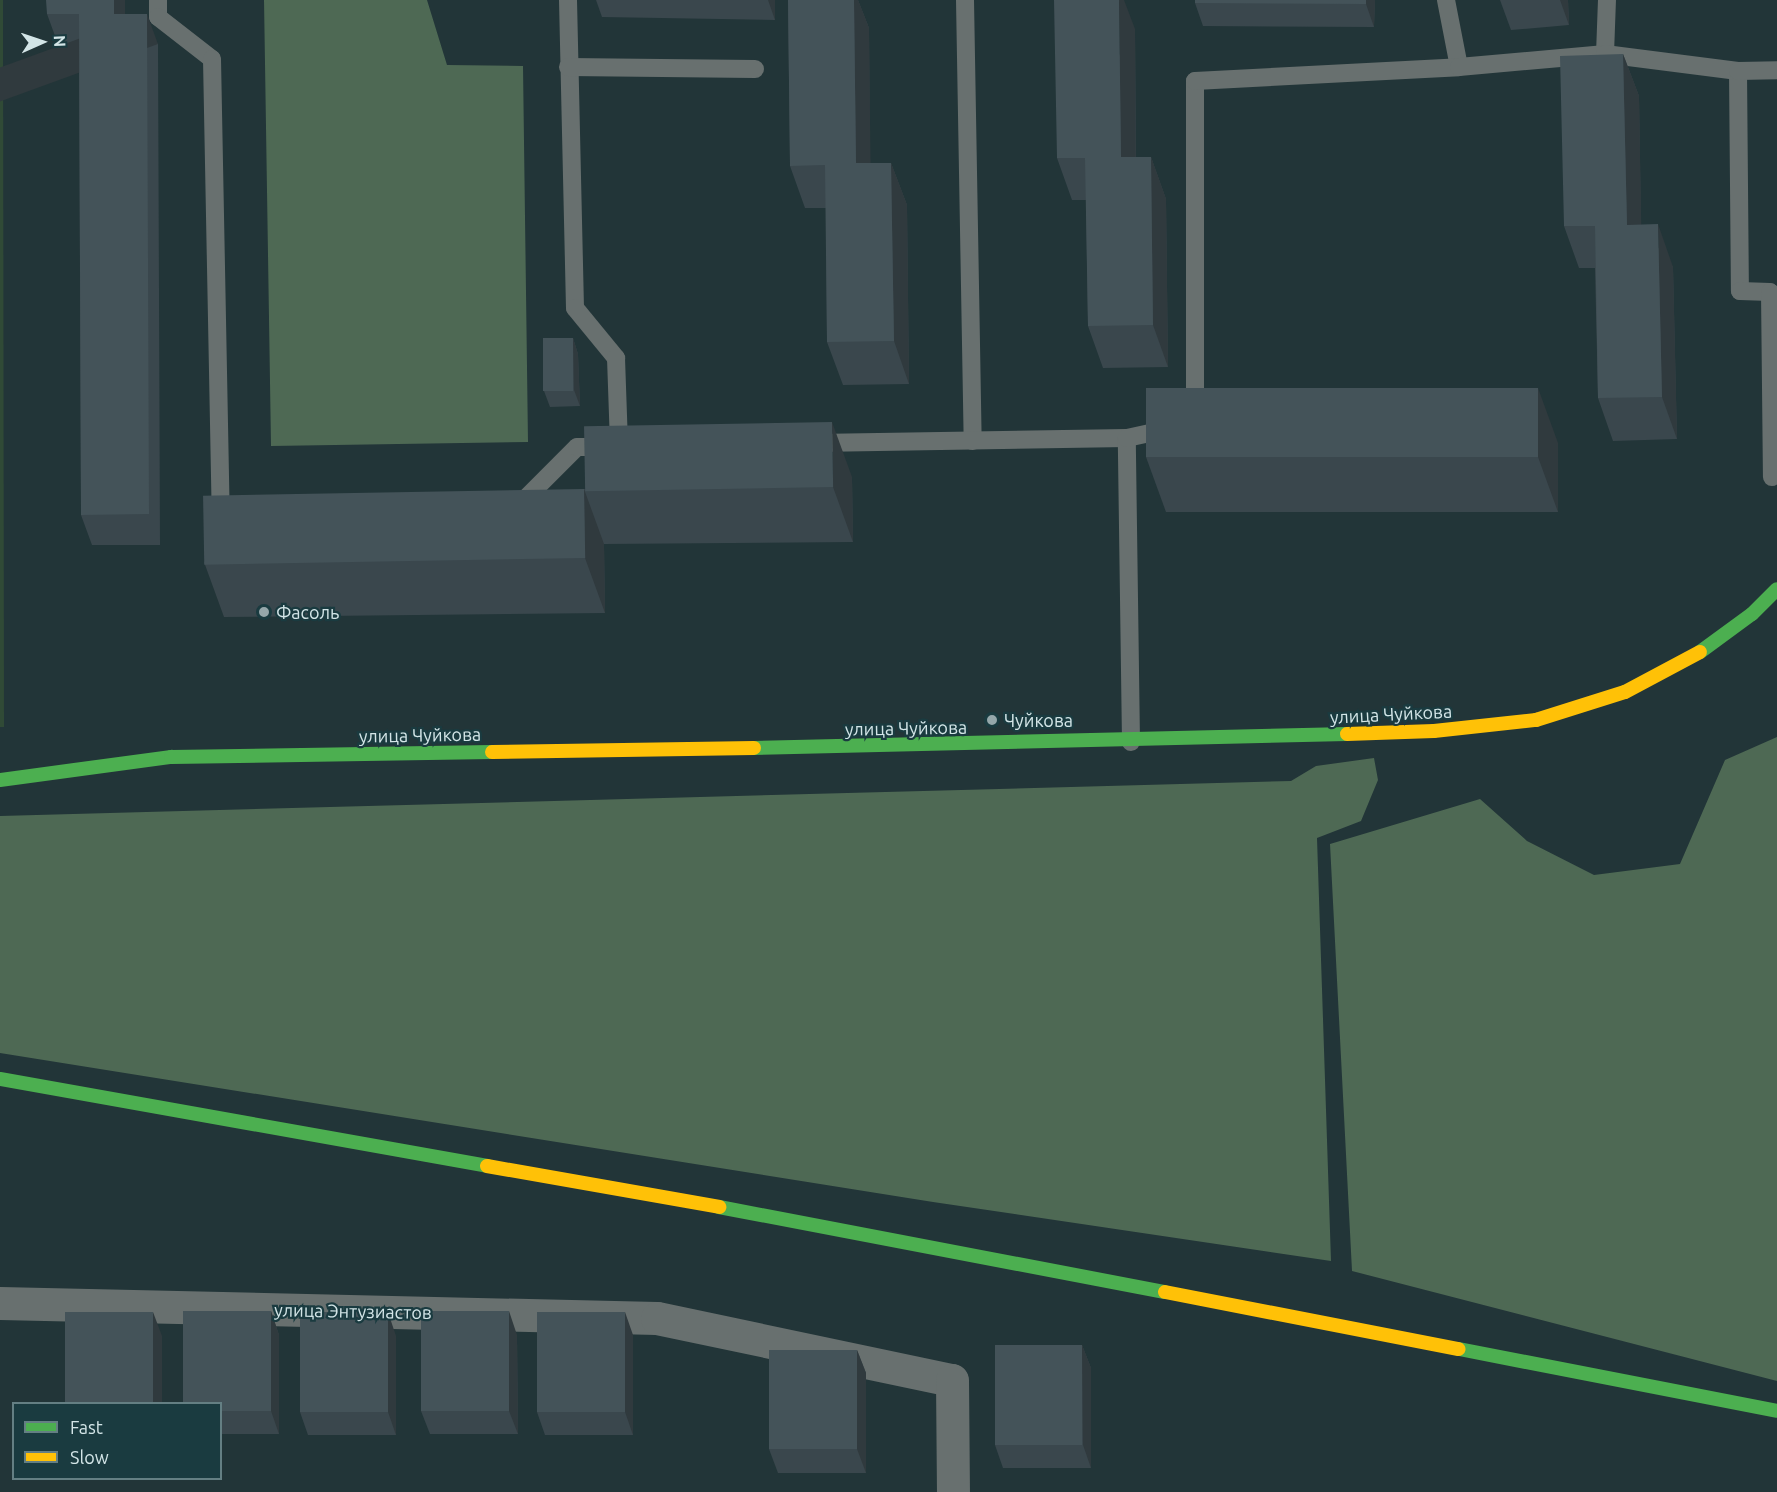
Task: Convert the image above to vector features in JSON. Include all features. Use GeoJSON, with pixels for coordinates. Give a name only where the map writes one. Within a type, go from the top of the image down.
{"type":"FeatureCollection","features":[{"type":"Feature","properties":{"kind":"street","name":"улица Чуйкова"},"geometry":{"type":"LineString","coordinates":[[0,780],[171,757],[1131,742],[1434,731],[1536,720],[1625,692],[1695,656],[1752,614],[1777,590]]}},
{"type":"Feature","properties":{"kind":"street"},"geometry":{"type":"LineString","coordinates":[[0,1079],[885,1237],[1777,1411]]}},
{"type":"Feature","properties":{"kind":"street","name":"улица Энтузиастов"},"geometry":{"type":"LineString","coordinates":[[0,1303],[657,1318],[952,1380],[953,1492]]}},
{"type":"Feature","properties":{"kind":"lane"},"geometry":{"type":"LineString","coordinates":[[158,0],[158,16],[212,59],[219,514],[243,514]]}},
{"type":"Feature","properties":{"kind":"lane"},"geometry":{"type":"LineString","coordinates":[[568,0],[575,308],[616,358],[619,446]]}},
{"type":"Feature","properties":{"kind":"lane"},"geometry":{"type":"LineString","coordinates":[[965,0],[973,441]]}},
{"type":"Feature","properties":{"kind":"lane"},"geometry":{"type":"LineString","coordinates":[[1605,54],[1606,0]]}},
{"type":"Feature","properties":{"kind":"lane"},"geometry":{"type":"LineString","coordinates":[[1446,6],[1459,67]]}},
{"type":"Feature","properties":{"kind":"lane"},"geometry":{"type":"LineString","coordinates":[[796,444],[1127,438],[1201,422],[1195,81],[1459,67],[1605,54],[1738,70],[1777,70]]}},
{"type":"Feature","properties":{"kind":"lane"},"geometry":{"type":"LineString","coordinates":[[568,67],[755,69]]}},
{"type":"Feature","properties":{"kind":"lane"},"geometry":{"type":"LineString","coordinates":[[1738,70],[1740,291],[1770,292],[1772,477]]}},
{"type":"Feature","properties":{"kind":"lane"},"geometry":{"type":"LineString","coordinates":[[1127,438],[1131,742]]}},
{"type":"Feature","properties":{"kind":"lane"},"geometry":{"type":"LineString","coordinates":[[503,510],[514,510],[577,447],[643,446]]}},
{"type":"Feature","properties":{"kind":"green space"},"geometry":{"type":"Polygon","coordinates":[[[0,0],[3,0],[4,727],[0,727],[0,0]]]}},
{"type":"Feature","properties":{"kind":"green space"},"geometry":{"type":"Polygon","coordinates":[[[264,0],[427,0],[447,65],[523,66],[528,442],[271,446],[264,0]]]}},
{"type":"Feature","properties":{"kind":"green space"},"geometry":{"type":"Polygon","coordinates":[[[1777,737],[1777,1381],[1352,1271],[1330,844],[1480,799],[1527,841],[1594,875],[1680,864],[1725,760],[1777,737]]]}},
{"type":"Feature","properties":{"kind":"green space"},"geometry":{"type":"Polygon","coordinates":[[[1374,758],[1378,780],[1361,821],[1317,838],[1331,1261],[933,1202],[0,1053],[0,816],[1291,781],[1316,766],[1374,758]]]}},
{"type":"Feature","properties":{"kind":"building"},"geometry":{"type":"Polygon","coordinates":[[[46,0],[114,0],[114,14],[147,14],[149,514],[81,515],[79,14],[47,14],[46,0]]]}},
{"type":"Feature","properties":{"kind":"building"},"geometry":{"type":"Polygon","coordinates":[[[788,0],[854,0],[856,163],[891,163],[894,341],[827,342],[825,165],[790,166],[788,0]]]}},
{"type":"Feature","properties":{"kind":"building"},"geometry":{"type":"Polygon","coordinates":[[[1054,0],[1119,0],[1121,157],[1151,157],[1153,325],[1088,326],[1085,158],[1057,158],[1054,0]]]}},
{"type":"Feature","properties":{"kind":"building"},"geometry":{"type":"Polygon","coordinates":[[[1195,0],[1366,0],[1366,4],[1195,3],[1195,0]]]}},
{"type":"Feature","properties":{"kind":"building"},"geometry":{"type":"Polygon","coordinates":[[[1623,54],[1627,225],[1658,224],[1662,397],[1598,398],[1595,226],[1564,226],[1560,56],[1623,54]]]}},
{"type":"Feature","properties":{"kind":"building"},"geometry":{"type":"Polygon","coordinates":[[[543,338],[573,338],[573,391],[543,391],[543,338]]]}},
{"type":"Feature","properties":{"kind":"building"},"geometry":{"type":"Polygon","coordinates":[[[1146,388],[1538,388],[1538,457],[1146,457],[1146,388]]]}},
{"type":"Feature","properties":{"kind":"building"},"geometry":{"type":"Polygon","coordinates":[[[832,422],[833,487],[585,491],[584,426],[832,422]]]}},
{"type":"Feature","properties":{"kind":"building"},"geometry":{"type":"Polygon","coordinates":[[[584,489],[585,558],[204,565],[203,496],[584,489]]]}},
{"type":"Feature","properties":{"kind":"building"},"geometry":{"type":"Polygon","coordinates":[[[183,1311],[271,1311],[271,1411],[222,1411],[222,1402],[183,1402],[183,1311]]]}},
{"type":"Feature","properties":{"kind":"building"},"geometry":{"type":"Polygon","coordinates":[[[421,1311],[509,1311],[509,1411],[421,1411],[421,1311]]]}},
{"type":"Feature","properties":{"kind":"building"},"geometry":{"type":"Polygon","coordinates":[[[65,1312],[153,1312],[153,1402],[65,1402],[65,1312]]]}},
{"type":"Feature","properties":{"kind":"building"},"geometry":{"type":"Polygon","coordinates":[[[300,1312],[388,1312],[388,1412],[300,1412],[300,1312]]]}},
{"type":"Feature","properties":{"kind":"building"},"geometry":{"type":"Polygon","coordinates":[[[537,1312],[625,1312],[625,1412],[537,1412],[537,1312]]]}},
{"type":"Feature","properties":{"kind":"building"},"geometry":{"type":"Polygon","coordinates":[[[995,1345],[1082,1345],[1082,1445],[995,1445],[995,1345]]]}},
{"type":"Feature","properties":{"kind":"building"},"geometry":{"type":"Polygon","coordinates":[[[769,1350],[857,1350],[857,1449],[769,1449],[769,1350]]]}},
{"type":"Feature","properties":{"kind":"traffic: fast"},"geometry":{"type":"LineString","coordinates":[[1700,652],[1752,614],[1777,589]]}},
{"type":"Feature","properties":{"kind":"traffic: fast"},"geometry":{"type":"LineString","coordinates":[[754,748],[1347,734]]}},
{"type":"Feature","properties":{"kind":"traffic: fast"},"geometry":{"type":"LineString","coordinates":[[0,780],[171,757],[492,752]]}},
{"type":"Feature","properties":{"kind":"traffic: fast"},"geometry":{"type":"LineString","coordinates":[[0,1079],[487,1166]]}},
{"type":"Feature","properties":{"kind":"traffic: fast"},"geometry":{"type":"LineString","coordinates":[[719,1207],[1165,1292]]}},
{"type":"Feature","properties":{"kind":"traffic: fast"},"geometry":{"type":"LineString","coordinates":[[1459,1349],[1777,1411]]}},
{"type":"Feature","properties":{"kind":"traffic: slow"},"geometry":{"type":"LineString","coordinates":[[1347,734],[1434,731],[1536,720],[1625,692],[1700,652]]}},
{"type":"Feature","properties":{"kind":"traffic: slow"},"geometry":{"type":"LineString","coordinates":[[492,752],[754,748]]}},
{"type":"Feature","properties":{"kind":"traffic: slow"},"geometry":{"type":"LineString","coordinates":[[487,1166],[719,1207]]}},
{"type":"Feature","properties":{"kind":"traffic: slow"},"geometry":{"type":"LineString","coordinates":[[1165,1292],[1459,1349]]}},
{"type":"Feature","properties":{"kind":"place","name":"Фасоль"},"geometry":{"type":"Point","coordinates":[264,612]}},
{"type":"Feature","properties":{"kind":"place","name":"Чуйкова"},"geometry":{"type":"Point","coordinates":[992,720]}}]}
